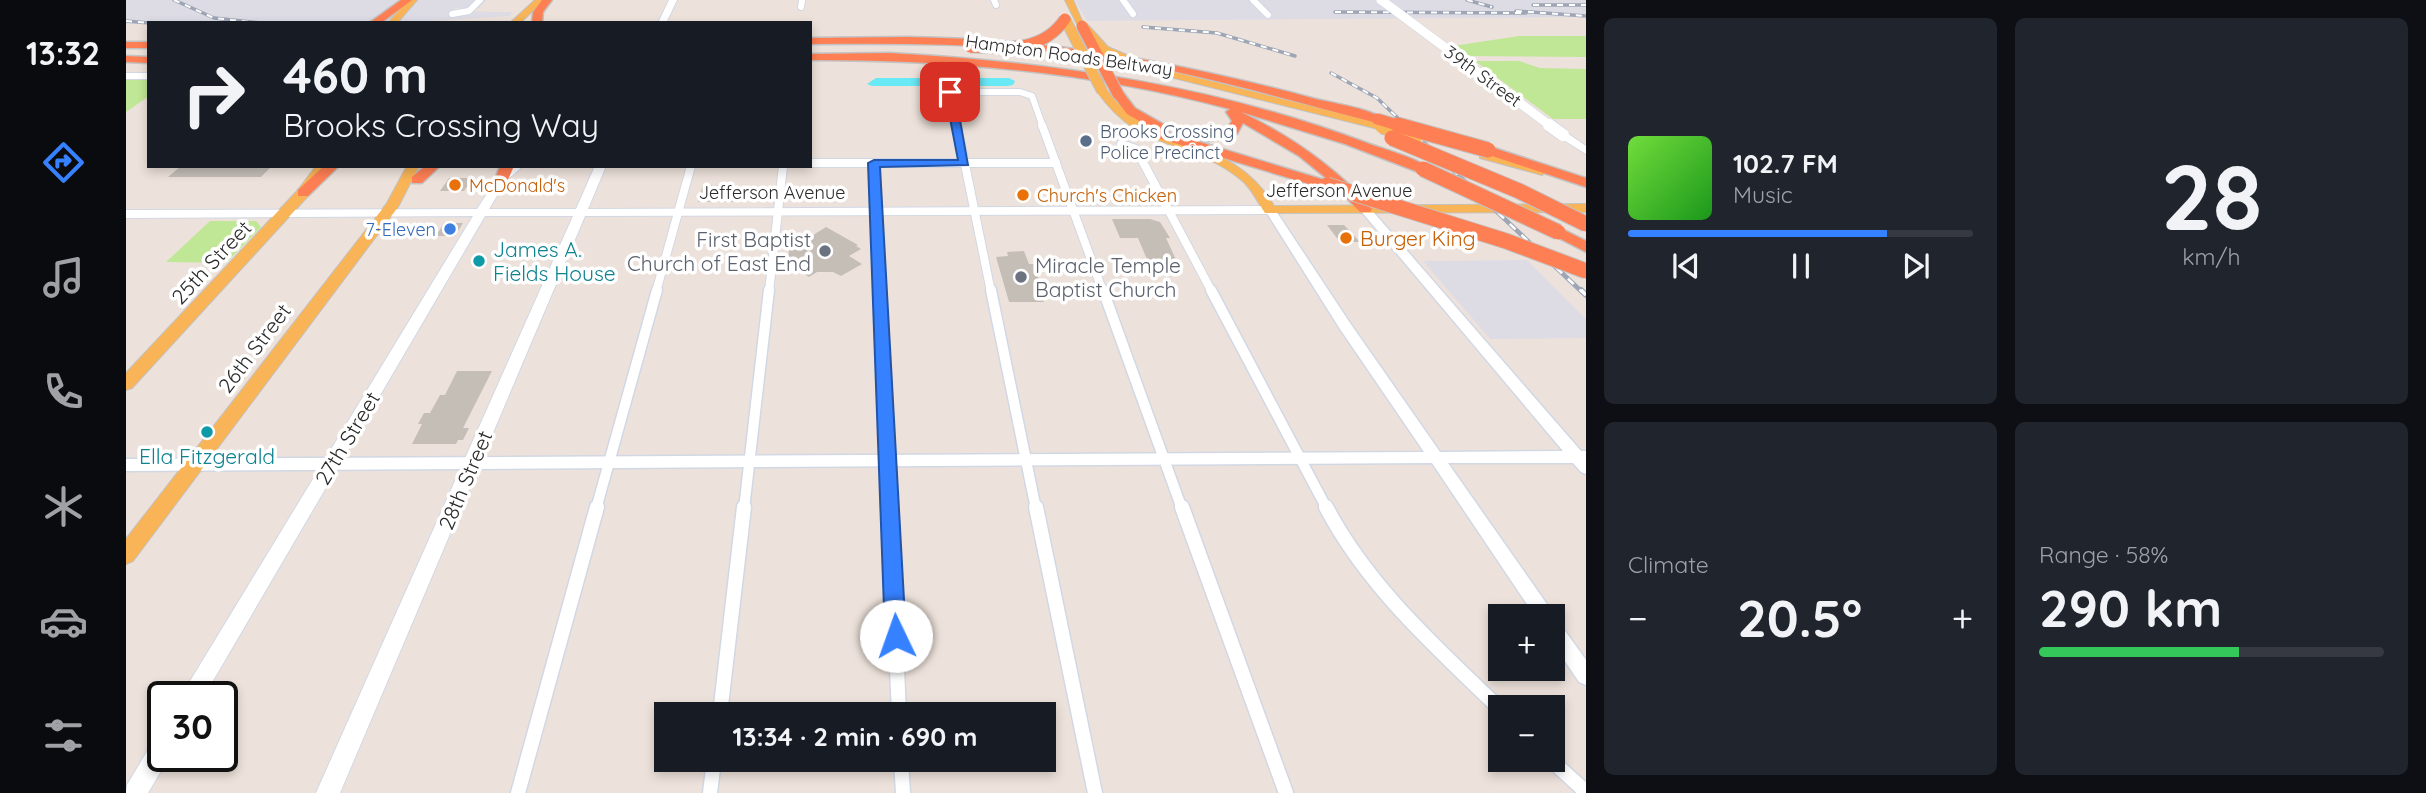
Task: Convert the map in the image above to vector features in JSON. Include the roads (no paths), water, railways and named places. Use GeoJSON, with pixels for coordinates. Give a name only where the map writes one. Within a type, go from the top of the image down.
{"type":"FeatureCollection","features":[{"type":"Feature","properties":{"kind":"highway"},"geometry":{"type":"LineString","coordinates":[[377,21],[407,0]]}},
{"type":"Feature","properties":{"kind":"highway"},"geometry":{"type":"LineString","coordinates":[[537,21],[537,14],[547,0]]}},
{"type":"Feature","properties":{"kind":"highway"},"geometry":{"type":"LineString","coordinates":[[396,21],[404,13]]}},
{"type":"Feature","properties":{"kind":"highway"},"geometry":{"type":"LineString","coordinates":[[812,43],[1009,47],[1036,43],[1056,33],[1065,19]]}},
{"type":"Feature","properties":{"kind":"highway"},"geometry":{"type":"LineString","coordinates":[[1080,23],[1126,107],[1140,118],[1186,135],[1210,137],[1232,131],[1238,121],[1233,112]]}},
{"type":"Feature","properties":{"kind":"highway"},"geometry":{"type":"LineString","coordinates":[[128,42],[147,43]]}},
{"type":"Feature","properties":{"kind":"highway"},"geometry":{"type":"LineString","coordinates":[[812,43],[972,42],[1097,54],[1200,73],[1384,128],[1519,191],[1583,231]]}},
{"type":"Feature","properties":{"kind":"highway"},"geometry":{"type":"LineString","coordinates":[[812,43],[944,50],[1047,61]]}},
{"type":"Feature","properties":{"kind":"highway","name":"Hampton Roads Beltway"},"geometry":{"type":"LineString","coordinates":[[812,54],[917,51],[1047,61],[1134,74],[1242,99],[1319,121],[1408,154],[1583,231]]}},
{"type":"Feature","properties":{"kind":"highway"},"geometry":{"type":"LineString","coordinates":[[126,54],[147,54]]}},
{"type":"Feature","properties":{"kind":"highway","name":"Hampton Roads Beltway"},"geometry":{"type":"LineString","coordinates":[[812,54],[971,60],[1050,68],[1144,83],[1279,117],[1423,169],[1586,247]]}},
{"type":"Feature","properties":{"kind":"highway"},"geometry":{"type":"LineString","coordinates":[[126,59],[147,60]]}},
{"type":"Feature","properties":{"kind":"highway"},"geometry":{"type":"LineString","coordinates":[[812,64],[971,60]]}},
{"type":"Feature","properties":{"kind":"highway"},"geometry":{"type":"LineString","coordinates":[[1144,83],[1208,101],[1233,112],[1321,164],[1365,209]]}},
{"type":"Feature","properties":{"kind":"highway"},"geometry":{"type":"LineString","coordinates":[[1266,96],[1486,153],[1586,183]]}},
{"type":"Feature","properties":{"kind":"highway"},"geometry":{"type":"LineString","coordinates":[[1140,128],[1482,233],[1586,271]]}},
{"type":"Feature","properties":{"kind":"highway"},"geometry":{"type":"LineString","coordinates":[[303,193],[329,168]]}},
{"type":"Feature","properties":{"kind":"main road"},"geometry":{"type":"LineString","coordinates":[[404,13],[413,0]]}},
{"type":"Feature","properties":{"kind":"main road"},"geometry":{"type":"LineString","coordinates":[[516,21],[540,0]]}},
{"type":"Feature","properties":{"kind":"main road"},"geometry":{"type":"LineString","coordinates":[[663,21],[673,0]]}},
{"type":"Feature","properties":{"kind":"main road"},"geometry":{"type":"LineString","coordinates":[[1069,0],[1080,23],[1105,51],[1142,67],[1266,96]]}},
{"type":"Feature","properties":{"kind":"main road"},"geometry":{"type":"LineString","coordinates":[[1076,0],[1080,23]]}},
{"type":"Feature","properties":{"kind":"main road","name":"39th Street"},"geometry":{"type":"LineString","coordinates":[[1381,0],[1586,151]]}},
{"type":"Feature","properties":{"kind":"main road"},"geometry":{"type":"LineString","coordinates":[[1059,7],[1115,111],[1140,128],[1237,170],[1254,186],[1270,210]]}},
{"type":"Feature","properties":{"kind":"main road","name":"25th Street"},"geometry":{"type":"LineString","coordinates":[[126,384],[285,213],[321,168]]}},
{"type":"Feature","properties":{"kind":"main road","name":"28th Street"},"geometry":{"type":"LineString","coordinates":[[328,793],[600,168]]}},
{"type":"Feature","properties":{"kind":"main road","name":"26th Street"},"geometry":{"type":"LineString","coordinates":[[126,555],[415,173]]}},
{"type":"Feature","properties":{"kind":"main road","name":"27th Street"},"geometry":{"type":"LineString","coordinates":[[201,681],[505,173]]}},
{"type":"Feature","properties":{"kind":"main road","name":"Jefferson Avenue"},"geometry":{"type":"LineString","coordinates":[[126,214],[285,213],[390,208],[482,213],[1586,208]]}},
{"type":"Feature","properties":{"kind":"main road"},"geometry":{"type":"LineString","coordinates":[[135,793],[148,772]]}},
{"type":"Feature","properties":{"kind":"street"},"geometry":{"type":"LineString","coordinates":[[452,14],[469,10],[480,0]]}},
{"type":"Feature","properties":{"kind":"street"},"geometry":{"type":"LineString","coordinates":[[1124,0],[1133,14]]}},
{"type":"Feature","properties":{"kind":"street"},"geometry":{"type":"LineString","coordinates":[[1252,0],[1268,15]]}},
{"type":"Feature","properties":{"kind":"street"},"geometry":{"type":"LineString","coordinates":[[126,76],[147,76]]}},
{"type":"Feature","properties":{"kind":"street"},"geometry":{"type":"LineString","coordinates":[[1095,793],[950,92],[1027,93],[1032,96],[1286,793]]}},
{"type":"Feature","properties":{"kind":"street"},"geometry":{"type":"LineString","coordinates":[[1121,144],[1136,149],[1341,536],[1377,586],[1488,697]]}},
{"type":"Feature","properties":{"kind":"street"},"geometry":{"type":"LineString","coordinates":[[812,163],[1056,163]]}},
{"type":"Feature","properties":{"kind":"street"},"geometry":{"type":"LineString","coordinates":[[874,163],[898,702]]}},
{"type":"Feature","properties":{"kind":"street"},"geometry":{"type":"LineString","coordinates":[[518,793],[690,168]]}},
{"type":"Feature","properties":{"kind":"street"},"geometry":{"type":"LineString","coordinates":[[721,702],[783,168]]}},
{"type":"Feature","properties":{"kind":"street"},"geometry":{"type":"LineString","coordinates":[[1365,209],[1583,461]]}},
{"type":"Feature","properties":{"kind":"street"},"geometry":{"type":"LineString","coordinates":[[1270,210],[1345,326],[1537,604]]}},
{"type":"Feature","properties":{"kind":"street"},"geometry":{"type":"LineString","coordinates":[[126,466],[1437,458],[1583,461]]}},
{"type":"Feature","properties":{"kind":"street"},"geometry":{"type":"LineString","coordinates":[[1565,646],[1586,676]]}},
{"type":"Feature","properties":{"kind":"street"},"geometry":{"type":"LineString","coordinates":[[710,793],[713,772]]}},
{"type":"Feature","properties":{"kind":"street"},"geometry":{"type":"LineString","coordinates":[[902,772],[903,793]]}},
{"type":"Feature","properties":{"kind":"street"},"geometry":{"type":"LineString","coordinates":[[1564,772],[1586,792]]}},
{"type":"Feature","properties":{"kind":"water"},"geometry":{"type":"Polygon","coordinates":[[[876,78],[1009,78],[1015,81],[1013,85],[1007,86],[867,84],[876,78]]]}},
{"type":"Feature","properties":{"kind":"railway"},"geometry":{"type":"LineString","coordinates":[[174,0],[214,18],[242,21]]}},
{"type":"Feature","properties":{"kind":"railway"},"geometry":{"type":"LineString","coordinates":[[1467,0],[1492,7]]}},
{"type":"Feature","properties":{"kind":"railway"},"geometry":{"type":"LineString","coordinates":[[1533,5],[1586,5]]}},
{"type":"Feature","properties":{"kind":"railway"},"geometry":{"type":"LineString","coordinates":[[1516,11],[1586,16]]}},
{"type":"Feature","properties":{"kind":"railway"},"geometry":{"type":"LineString","coordinates":[[1335,12],[1526,13]]}},
{"type":"Feature","properties":{"kind":"railway"},"geometry":{"type":"LineString","coordinates":[[126,21],[147,23]]}},
{"type":"Feature","properties":{"kind":"railway"},"geometry":{"type":"LineString","coordinates":[[1143,27],[1217,33],[1295,56]]}},
{"type":"Feature","properties":{"kind":"railway"},"geometry":{"type":"LineString","coordinates":[[1331,73],[1377,98],[1407,127]]}},
{"type":"Feature","properties":{"kind":"railway"},"geometry":{"type":"LineString","coordinates":[[1405,125],[1582,292]]}},
{"type":"Feature","properties":{"kind":"railway"},"geometry":{"type":"LineString","coordinates":[[1581,290],[1586,295]]}},
{"type":"Feature","properties":{"kind":"place","name":"Brooks Crossing Police Precinct"},"geometry":{"type":"Point","coordinates":[1086,141]}},
{"type":"Feature","properties":{"kind":"place","name":"McDonald's"},"geometry":{"type":"Point","coordinates":[455,185]}},
{"type":"Feature","properties":{"kind":"place","name":"Church's Chicken"},"geometry":{"type":"Point","coordinates":[1023,195]}},
{"type":"Feature","properties":{"kind":"place","name":"7-Eleven"},"geometry":{"type":"Point","coordinates":[450,229]}},
{"type":"Feature","properties":{"kind":"place","name":"Burger King"},"geometry":{"type":"Point","coordinates":[1346,238]}},
{"type":"Feature","properties":{"kind":"place","name":"First Baptist Church of East End"},"geometry":{"type":"Point","coordinates":[825,251]}},
{"type":"Feature","properties":{"kind":"place","name":"James A. Fields House"},"geometry":{"type":"Point","coordinates":[479,261]}},
{"type":"Feature","properties":{"kind":"place","name":"Miracle Temple Baptist Church"},"geometry":{"type":"Point","coordinates":[1021,277]}},
{"type":"Feature","properties":{"kind":"place","name":"Ella Fitzgerald"},"geometry":{"type":"Point","coordinates":[207,432]}}]}
